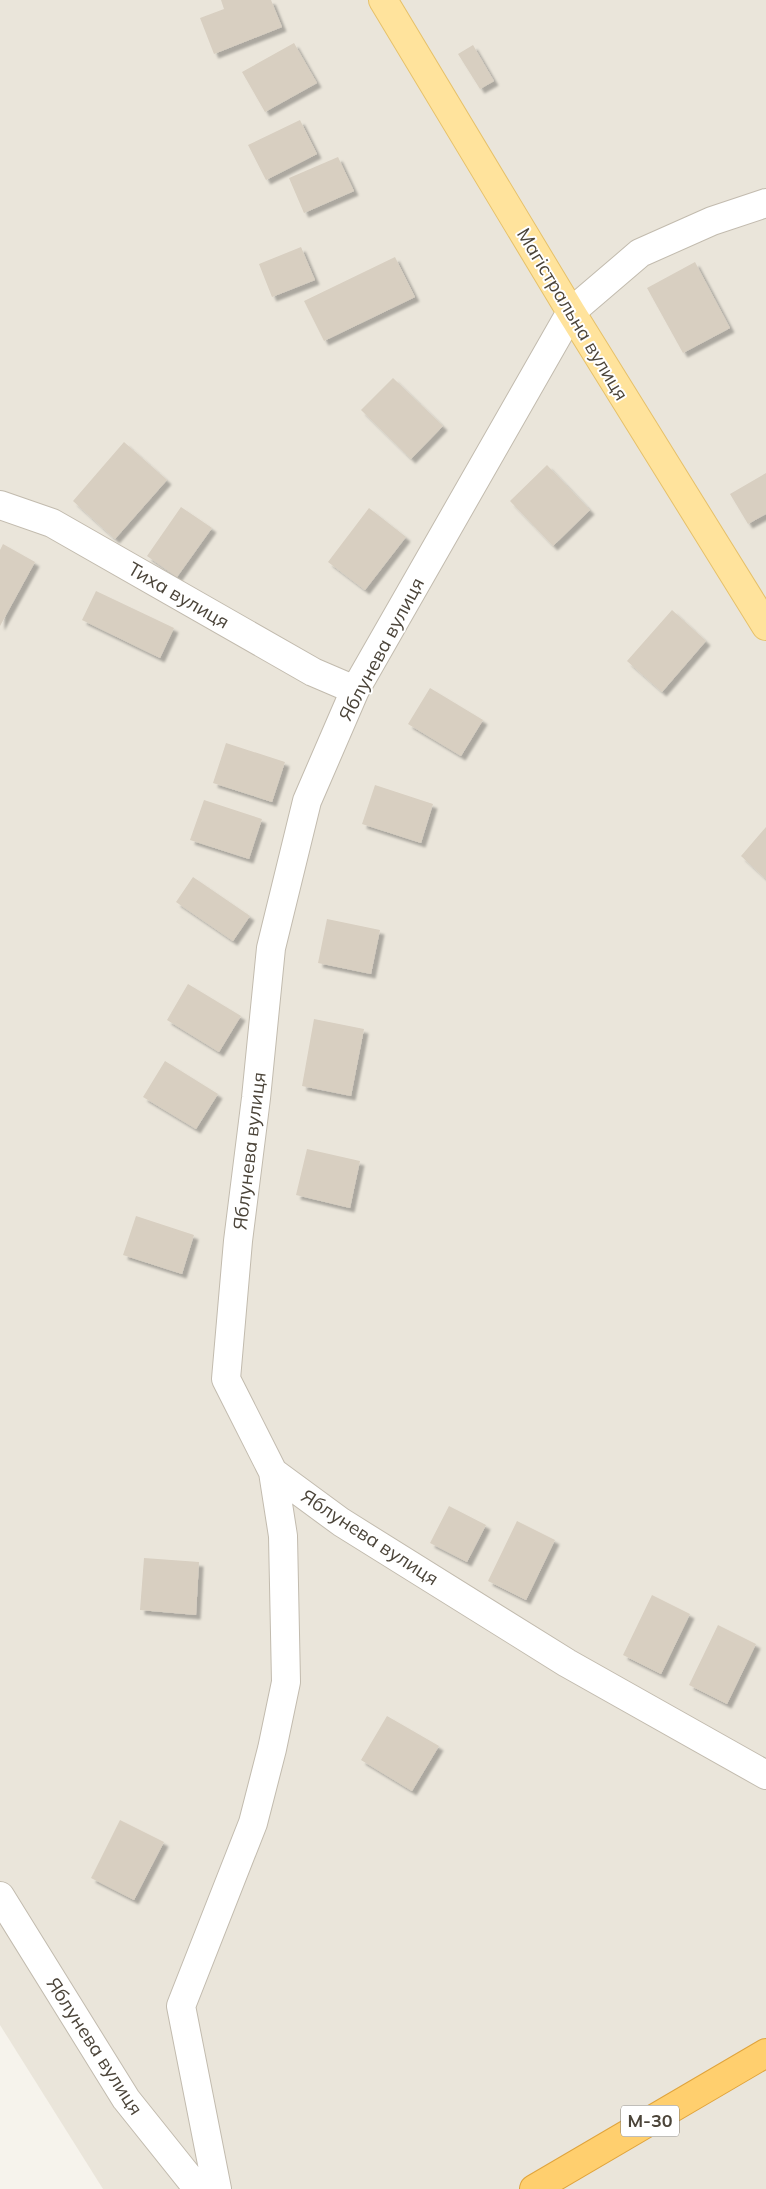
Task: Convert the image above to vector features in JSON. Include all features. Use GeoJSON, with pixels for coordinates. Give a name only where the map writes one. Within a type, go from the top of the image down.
{"type":"FeatureCollection","features":[{"type":"Feature","properties":{"kind":"highway","name":"М-30"},"geometry":{"type":"LineString","coordinates":[[534,2189],[766,2053]]}},
{"type":"Feature","properties":{"kind":"main road","name":"Магістральна вулиця"},"geometry":{"type":"LineString","coordinates":[[383,0],[571,312],[766,626]]}},
{"type":"Feature","properties":{"kind":"street","name":"Яблунева вулиця"},"geometry":{"type":"LineString","coordinates":[[766,203],[712,221],[640,253],[571,312],[355,690],[307,801],[271,948],[256,1098],[238,1241],[226,1379],[273,1472],[341,1522],[567,1663],[766,1775]]}},
{"type":"Feature","properties":{"kind":"street","name":"Тиха вулиця"},"geometry":{"type":"LineString","coordinates":[[0,505],[52,523],[313,672],[355,690]]}},
{"type":"Feature","properties":{"kind":"street"},"geometry":{"type":"LineString","coordinates":[[217,2189],[181,2006],[253,1823],[272,1749],[286,1682],[283,1536],[273,1472]]}},
{"type":"Feature","properties":{"kind":"street","name":"Яблунева вулиця"},"geometry":{"type":"LineString","coordinates":[[0,1896],[126,2099],[198,2189]]}},
{"type":"Feature","properties":{"kind":"shaded area"},"geometry":{"type":"Polygon","coordinates":[[[0,0],[766,0],[766,2189],[103,2189],[0,2025],[0,0]]]}},
{"type":"Feature","properties":{"kind":"building"},"geometry":{"type":"Polygon","coordinates":[[[221,0],[271,0],[282,27],[214,54],[200,18],[224,9],[221,0]]]}},
{"type":"Feature","properties":{"kind":"building"},"geometry":{"type":"Polygon","coordinates":[[[294,43],[317,83],[265,112],[242,72],[294,43]]]}},
{"type":"Feature","properties":{"kind":"building"},"geometry":{"type":"Polygon","coordinates":[[[473,45],[494,81],[480,89],[458,54],[473,45]]]}},
{"type":"Feature","properties":{"kind":"building"},"geometry":{"type":"Polygon","coordinates":[[[300,120],[317,154],[266,180],[248,145],[300,120]]]}},
{"type":"Feature","properties":{"kind":"building"},"geometry":{"type":"Polygon","coordinates":[[[338,157],[354,191],[304,213],[289,178],[338,157]]]}},
{"type":"Feature","properties":{"kind":"building"},"geometry":{"type":"Polygon","coordinates":[[[301,247],[315,280],[272,297],[259,264],[301,247]]]}},
{"type":"Feature","properties":{"kind":"building"},"geometry":{"type":"Polygon","coordinates":[[[395,257],[415,297],[324,341],[304,301],[395,257]]]}},
{"type":"Feature","properties":{"kind":"building"},"geometry":{"type":"Polygon","coordinates":[[[695,262],[730,328],[683,353],[647,288],[695,262]]]}},
{"type":"Feature","properties":{"kind":"building"},"geometry":{"type":"Polygon","coordinates":[[[393,378],[443,426],[411,459],[361,410],[393,378]]]}},
{"type":"Feature","properties":{"kind":"building"},"geometry":{"type":"Polygon","coordinates":[[[124,442],[167,480],[115,539],[73,501],[124,442]]]}},
{"type":"Feature","properties":{"kind":"building"},"geometry":{"type":"Polygon","coordinates":[[[547,465],[590,510],[553,546],[510,501],[547,465]]]}},
{"type":"Feature","properties":{"kind":"building"},"geometry":{"type":"Polygon","coordinates":[[[766,473],[766,514],[748,524],[730,494],[766,473]]]}},
{"type":"Feature","properties":{"kind":"building"},"geometry":{"type":"Polygon","coordinates":[[[181,507],[212,528],[177,577],[147,556],[181,507]]]}},
{"type":"Feature","properties":{"kind":"building"},"geometry":{"type":"Polygon","coordinates":[[[369,508],[406,537],[365,590],[328,562],[369,508]]]}},
{"type":"Feature","properties":{"kind":"building"},"geometry":{"type":"Polygon","coordinates":[[[3,544],[35,562],[0,626],[0,550],[3,544]]]}},
{"type":"Feature","properties":{"kind":"building"},"geometry":{"type":"Polygon","coordinates":[[[96,591],[174,628],[160,658],[82,620],[96,591]]]}},
{"type":"Feature","properties":{"kind":"building"},"geometry":{"type":"Polygon","coordinates":[[[672,610],[706,641],[662,692],[627,661],[672,610]]]}},
{"type":"Feature","properties":{"kind":"building"},"geometry":{"type":"Polygon","coordinates":[[[430,688],[483,720],[461,756],[408,724],[430,688]]]}},
{"type":"Feature","properties":{"kind":"building"},"geometry":{"type":"Polygon","coordinates":[[[226,743],[285,762],[272,802],[213,783],[226,743]]]}},
{"type":"Feature","properties":{"kind":"building"},"geometry":{"type":"Polygon","coordinates":[[[375,785],[433,804],[421,843],[362,824],[375,785]]]}},
{"type":"Feature","properties":{"kind":"building"},"geometry":{"type":"Polygon","coordinates":[[[204,800],[262,819],[249,859],[190,840],[204,800]]]}},
{"type":"Feature","properties":{"kind":"building"},"geometry":{"type":"Polygon","coordinates":[[[766,827],[766,879],[741,856],[766,827]]]}},
{"type":"Feature","properties":{"kind":"building"},"geometry":{"type":"Polygon","coordinates":[[[193,877],[250,916],[233,941],[176,902],[193,877]]]}},
{"type":"Feature","properties":{"kind":"building"},"geometry":{"type":"Polygon","coordinates":[[[327,919],[380,930],[371,974],[318,963],[327,919]]]}},
{"type":"Feature","properties":{"kind":"building"},"geometry":{"type":"Polygon","coordinates":[[[188,984],[241,1016],[219,1052],[167,1020],[188,984]]]}},
{"type":"Feature","properties":{"kind":"building"},"geometry":{"type":"Polygon","coordinates":[[[314,1019],[364,1029],[351,1096],[302,1086],[314,1019]]]}},
{"type":"Feature","properties":{"kind":"building"},"geometry":{"type":"Polygon","coordinates":[[[165,1061],[218,1094],[196,1129],[143,1097],[165,1061]]]}},
{"type":"Feature","properties":{"kind":"building"},"geometry":{"type":"Polygon","coordinates":[[[307,1149],[360,1161],[350,1208],[296,1195],[307,1149]]]}},
{"type":"Feature","properties":{"kind":"building"},"geometry":{"type":"Polygon","coordinates":[[[136,1216],[194,1235],[182,1274],[123,1255],[136,1216]]]}},
{"type":"Feature","properties":{"kind":"building"},"geometry":{"type":"Polygon","coordinates":[[[449,1506],[486,1525],[467,1562],[430,1543],[449,1506]]]}},
{"type":"Feature","properties":{"kind":"building"},"geometry":{"type":"Polygon","coordinates":[[[517,1521],[555,1540],[526,1600],[488,1581],[517,1521]]]}},
{"type":"Feature","properties":{"kind":"building"},"geometry":{"type":"Polygon","coordinates":[[[144,1558],[199,1562],[196,1615],[140,1610],[144,1558]]]}},
{"type":"Feature","properties":{"kind":"building"},"geometry":{"type":"Polygon","coordinates":[[[652,1595],[690,1614],[661,1674],[623,1655],[652,1595]]]}},
{"type":"Feature","properties":{"kind":"building"},"geometry":{"type":"Polygon","coordinates":[[[718,1625],[756,1644],[727,1704],[689,1685],[718,1625]]]}},
{"type":"Feature","properties":{"kind":"building"},"geometry":{"type":"Polygon","coordinates":[[[387,1716],[439,1746],[412,1791],[361,1760],[387,1716]]]}},
{"type":"Feature","properties":{"kind":"building"},"geometry":{"type":"Polygon","coordinates":[[[120,1820],[164,1842],[134,1900],[91,1878],[120,1820]]]}}]}
